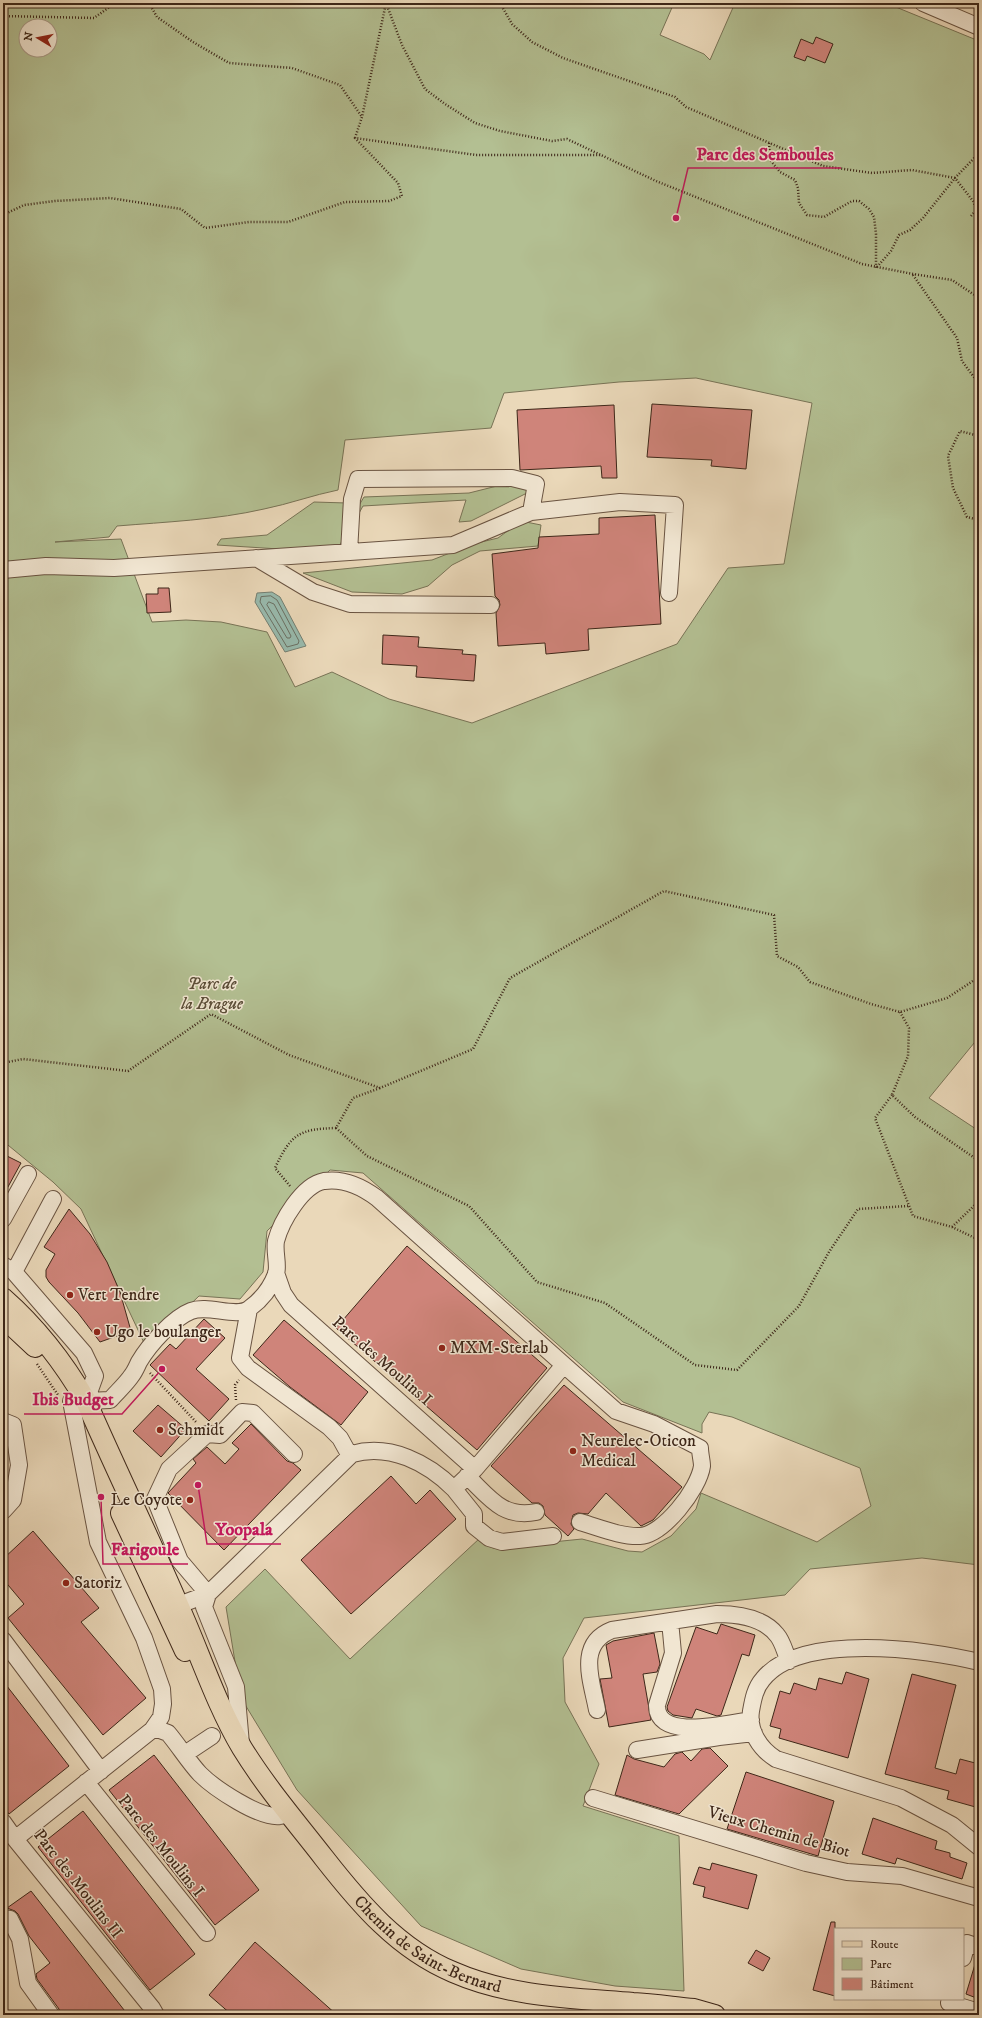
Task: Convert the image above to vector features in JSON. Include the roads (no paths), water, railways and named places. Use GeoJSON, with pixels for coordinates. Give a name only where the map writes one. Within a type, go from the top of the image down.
{"type":"FeatureCollection","features":[{"type":"Feature","properties":{"kind":"main road","name":"Chemin de Saint-Bernard"},"geometry":{"type":"LineString","coordinates":[[3,1298],[22,1314],[69,1372],[72,1400],[158,1596],[212,1701],[229,1724]]}},
{"type":"Feature","properties":{"kind":"main road","name":"Chemin de Saint-Bernard"},"geometry":{"type":"LineString","coordinates":[[3,1317],[31,1343],[64,1384],[179,1605],[229,1724],[263,1781],[350,1891],[396,1938],[434,1964],[478,1982],[528,1994],[694,2009],[715,2015]]}},
{"type":"Feature","properties":{"kind":"main road"},"geometry":{"type":"LineString","coordinates":[[158,1596],[179,1605]]}},
{"type":"Feature","properties":{"kind":"street"},"geometry":{"type":"LineString","coordinates":[[923,3],[979,27]]}},
{"type":"Feature","properties":{"kind":"street"},"geometry":{"type":"LineString","coordinates":[[349,552],[352,499],[358,479],[512,478],[536,484],[531,512]]}},
{"type":"Feature","properties":{"kind":"street"},"geometry":{"type":"LineString","coordinates":[[3,570],[46,566],[114,568],[453,545],[531,512],[620,502],[675,505],[669,593]]}},
{"type":"Feature","properties":{"kind":"street"},"geometry":{"type":"LineString","coordinates":[[256,558],[313,592],[350,604],[492,605]]}},
{"type":"Feature","properties":{"kind":"street"},"geometry":{"type":"LineString","coordinates":[[3,1219],[28,1174]]}},
{"type":"Feature","properties":{"kind":"street"},"geometry":{"type":"LineString","coordinates":[[72,1400],[110,1400],[133,1375],[139,1362],[153,1343],[180,1318],[189,1312],[200,1308],[237,1312],[249,1309],[266,1292],[276,1273],[276,1242],[290,1211],[300,1198],[323,1181],[346,1182],[363,1187],[616,1411],[654,1424],[700,1448],[702,1467],[695,1486],[685,1504],[665,1522],[645,1536],[638,1537],[622,1534],[580,1522]]}},
{"type":"Feature","properties":{"kind":"street"},"geometry":{"type":"LineString","coordinates":[[53,1199],[9,1268],[84,1353],[95,1376],[72,1400]]}},
{"type":"Feature","properties":{"kind":"street","name":"Parc des Moulins I"},"geometry":{"type":"LineString","coordinates":[[276,1273],[283,1293],[291,1304],[471,1473],[501,1508],[511,1512],[525,1514],[536,1512]]}},
{"type":"Feature","properties":{"kind":"street"},"geometry":{"type":"LineString","coordinates":[[249,1309],[240,1358],[248,1368],[329,1427],[340,1438],[350,1456]]}},
{"type":"Feature","properties":{"kind":"street"},"geometry":{"type":"LineString","coordinates":[[454,1489],[471,1473],[564,1365]]}},
{"type":"Feature","properties":{"kind":"street","name":"Parc des Moulins II"},"geometry":{"type":"LineString","coordinates":[[72,1400],[98,1542],[144,1638],[162,1689],[163,1704],[161,1717],[152,1730],[15,1839],[152,2008],[156,2015]]}},
{"type":"Feature","properties":{"kind":"street"},"geometry":{"type":"LineString","coordinates":[[208,1594],[180,1561],[155,1498],[169,1469],[207,1434],[220,1435],[242,1412],[253,1413],[294,1454]]}},
{"type":"Feature","properties":{"kind":"street"},"geometry":{"type":"LineString","coordinates":[[3,1421],[14,1425],[20,1465],[13,1500],[3,1511]]}},
{"type":"Feature","properties":{"kind":"street"},"geometry":{"type":"LineString","coordinates":[[179,1605],[208,1594],[350,1456],[364,1451],[388,1451],[424,1465],[442,1477],[454,1489],[474,1514],[474,1526],[489,1538],[502,1542],[553,1536]]}},
{"type":"Feature","properties":{"kind":"street"},"geometry":{"type":"LineString","coordinates":[[208,1594],[204,1607],[236,1686],[242,1747]]}},
{"type":"Feature","properties":{"kind":"street"},"geometry":{"type":"LineString","coordinates":[[597,1710],[588,1664],[592,1646],[597,1638],[612,1630],[717,1614],[735,1614],[748,1617],[770,1628],[778,1636],[789,1661]]}},
{"type":"Feature","properties":{"kind":"street"},"geometry":{"type":"LineString","coordinates":[[670,1621],[673,1653],[657,1705],[657,1713],[661,1720],[673,1726],[690,1728],[752,1727]]}},
{"type":"Feature","properties":{"kind":"street"},"geometry":{"type":"LineString","coordinates":[[3,1640],[101,1771]]}},
{"type":"Feature","properties":{"kind":"street"},"geometry":{"type":"LineString","coordinates":[[979,1662],[920,1650],[885,1648],[828,1651],[789,1661],[771,1671],[762,1680],[754,1697],[752,1727],[758,1743],[766,1752],[776,1759],[901,1798],[952,1825],[979,1847]]}},
{"type":"Feature","properties":{"kind":"street"},"geometry":{"type":"LineString","coordinates":[[636,1750],[719,1737],[752,1727]]}},
{"type":"Feature","properties":{"kind":"street"},"geometry":{"type":"LineString","coordinates":[[152,1730],[160,1730],[168,1733],[199,1772],[212,1785],[246,1806],[259,1812],[280,1816],[289,1812]]}},
{"type":"Feature","properties":{"kind":"street"},"geometry":{"type":"LineString","coordinates":[[185,1754],[212,1736]]}},
{"type":"Feature","properties":{"kind":"street","name":"Parc des Moulins I"},"geometry":{"type":"LineString","coordinates":[[86,1782],[207,1933]]}},
{"type":"Feature","properties":{"kind":"street","name":"Vieux Chemin de Biot"},"geometry":{"type":"LineString","coordinates":[[594,1798],[806,1863],[847,1872],[902,1876],[979,1898]]}},
{"type":"Feature","properties":{"kind":"street"},"geometry":{"type":"LineString","coordinates":[[3,1822],[15,1839]]}},
{"type":"Feature","properties":{"kind":"street"},"geometry":{"type":"LineString","coordinates":[[3,1918],[10,1919],[20,1939],[28,1983],[50,2015]]}},
{"type":"Feature","properties":{"kind":"street"},"geometry":{"type":"LineString","coordinates":[[964,1955],[968,1943],[979,1947]]}},
{"type":"Feature","properties":{"kind":"street"},"geometry":{"type":"LineString","coordinates":[[950,2000],[949,2003],[979,2012]]}},
{"type":"Feature","properties":{"kind":"water"},"geometry":{"type":"Polygon","coordinates":[[[272,592],[280,597],[306,646],[285,652],[255,602],[257,593],[272,592]]]}},
{"type":"Feature","properties":{"kind":"place","name":"Parc des Semboules"},"geometry":{"type":"Point","coordinates":[676,218]}},
{"type":"Feature","properties":{"kind":"place","name":"Vert Tendre"},"geometry":{"type":"Point","coordinates":[70,1295]}},
{"type":"Feature","properties":{"kind":"place","name":"Ugo le boulanger"},"geometry":{"type":"Point","coordinates":[97,1332]}},
{"type":"Feature","properties":{"kind":"place","name":"MXM-Sterlab"},"geometry":{"type":"Point","coordinates":[442,1348]}},
{"type":"Feature","properties":{"kind":"place","name":"Ibis Budget"},"geometry":{"type":"Point","coordinates":[162,1369]}},
{"type":"Feature","properties":{"kind":"place","name":"Schmidt"},"geometry":{"type":"Point","coordinates":[160,1430]}},
{"type":"Feature","properties":{"kind":"place","name":"Neurelec-Oticon Medical"},"geometry":{"type":"Point","coordinates":[573,1451]}},
{"type":"Feature","properties":{"kind":"place","name":"Yoopala"},"geometry":{"type":"Point","coordinates":[198,1485]}},
{"type":"Feature","properties":{"kind":"place","name":"Farigoule"},"geometry":{"type":"Point","coordinates":[101,1497]}},
{"type":"Feature","properties":{"kind":"place","name":"Le Coyote"},"geometry":{"type":"Point","coordinates":[190,1500]}},
{"type":"Feature","properties":{"kind":"place","name":"Satoriz"},"geometry":{"type":"Point","coordinates":[66,1583]}},
{"type":"Feature","properties":{"kind":"park label","name":"Parc de la Brague"},"geometry":{"type":"Point","coordinates":[212,994]}}]}
